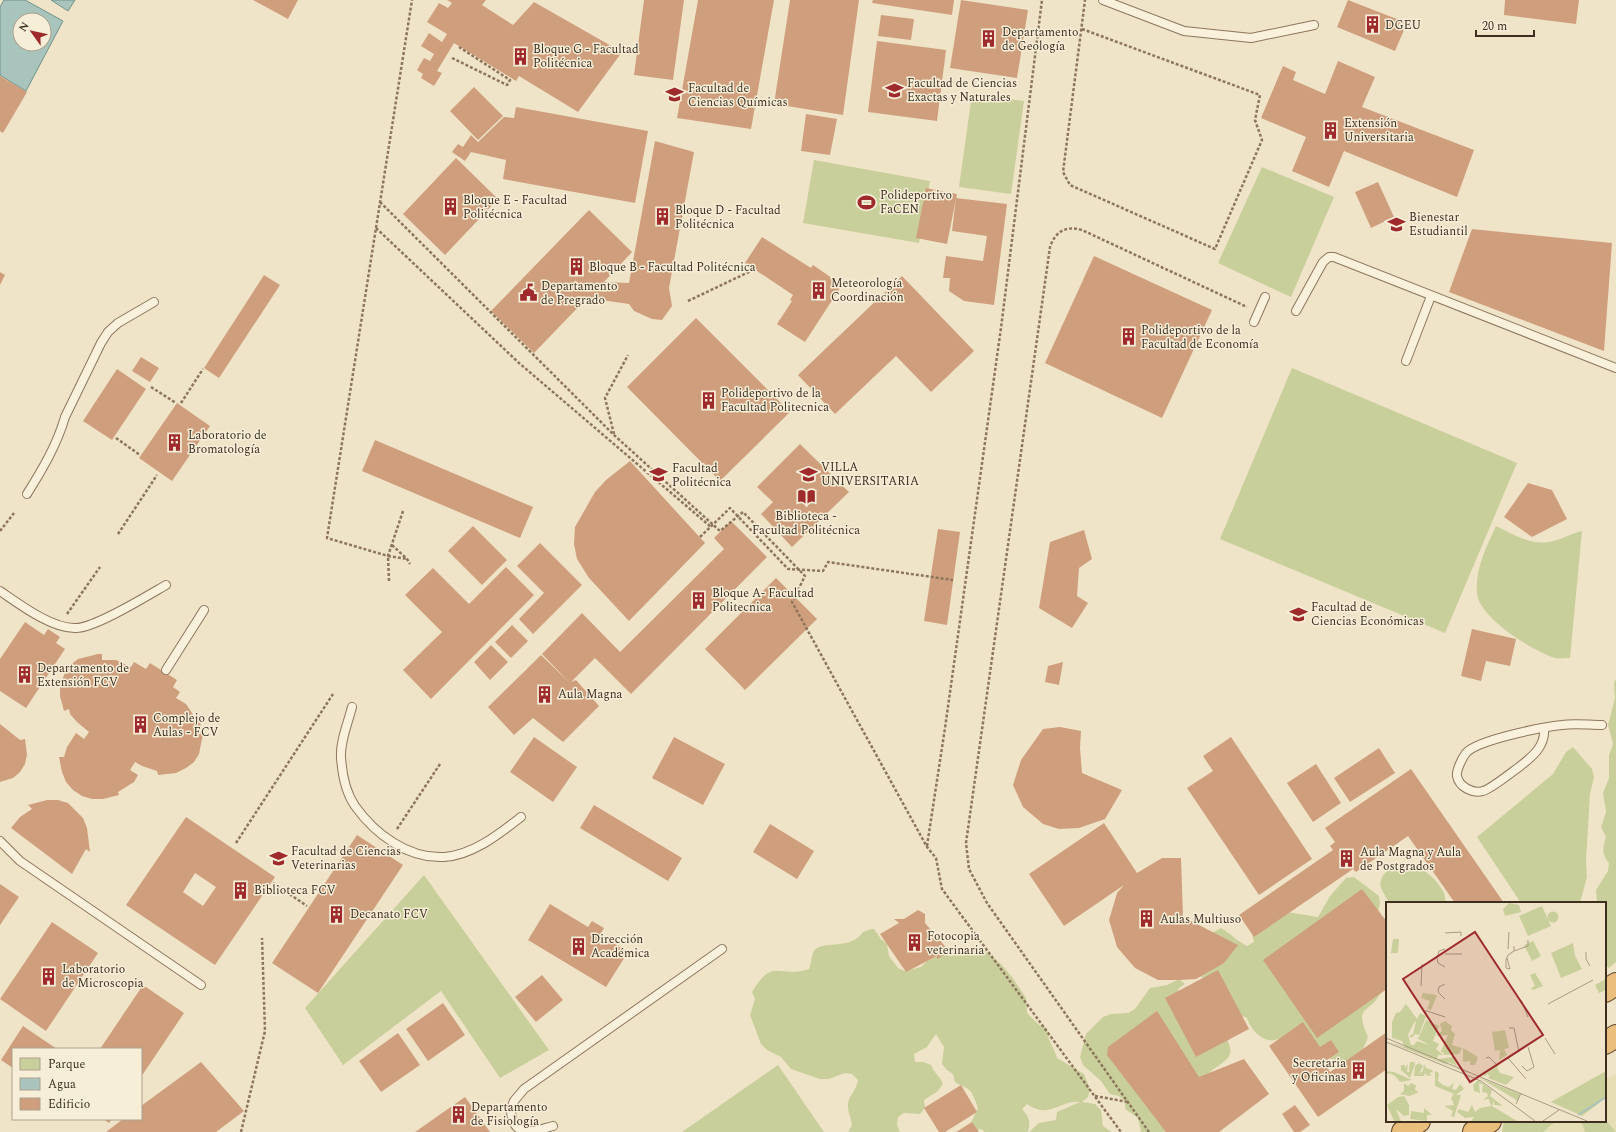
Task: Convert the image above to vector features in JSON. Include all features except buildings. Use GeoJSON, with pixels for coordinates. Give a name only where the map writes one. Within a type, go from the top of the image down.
{"type":"FeatureCollection","features":[{"type":"Feature","properties":{"kind":"highway"},"geometry":{"type":"LineString","coordinates":[[1606,990],[1616,984]]}},
{"type":"Feature","properties":{"kind":"highway"},"geometry":{"type":"LineString","coordinates":[[1606,1042],[1616,1036]]}},
{"type":"Feature","properties":{"kind":"highway"},"geometry":{"type":"LineString","coordinates":[[1403,1132],[1418,1122]]}},
{"type":"Feature","properties":{"kind":"highway"},"geometry":{"type":"LineString","coordinates":[[1474,1132],[1489,1122]]}},
{"type":"Feature","properties":{"kind":"lane"},"geometry":{"type":"LineString","coordinates":[[1103,0],[1184,31],[1251,38],[1314,25]]}},
{"type":"Feature","properties":{"kind":"lane"},"geometry":{"type":"LineString","coordinates":[[1296,311],[1323,262],[1329,257],[1334,256],[1342,258],[1431,296],[1616,368]]}},
{"type":"Feature","properties":{"kind":"lane"},"geometry":{"type":"LineString","coordinates":[[1406,361],[1431,296]]}},
{"type":"Feature","properties":{"kind":"lane"},"geometry":{"type":"LineString","coordinates":[[1254,322],[1265,297]]}},
{"type":"Feature","properties":{"kind":"lane"},"geometry":{"type":"LineString","coordinates":[[27,494],[45,464],[62,430],[65,417],[101,343],[118,322],[154,302]]}},
{"type":"Feature","properties":{"kind":"lane"},"geometry":{"type":"LineString","coordinates":[[0,591],[19,604],[59,626],[76,629],[98,621],[166,585]]}},
{"type":"Feature","properties":{"kind":"lane"},"geometry":{"type":"LineString","coordinates":[[166,670],[204,610]]}},
{"type":"Feature","properties":{"kind":"lane"},"geometry":{"type":"LineString","coordinates":[[352,707],[344,737],[341,756],[348,790],[355,806],[375,829],[389,841],[420,855],[444,857],[469,851],[494,838],[521,817]]}},
{"type":"Feature","properties":{"kind":"lane"},"geometry":{"type":"LineString","coordinates":[[1544,728],[1545,736],[1537,752],[1518,768],[1483,791],[1471,791],[1461,785],[1457,775],[1466,753],[1485,743],[1544,728],[1563,724],[1602,725]]}},
{"type":"Feature","properties":{"kind":"lane"},"geometry":{"type":"LineString","coordinates":[[0,841],[20,861],[201,985]]}},
{"type":"Feature","properties":{"kind":"lane"},"geometry":{"type":"LineString","coordinates":[[553,1126],[530,1131],[520,1130],[515,1124],[511,1116],[511,1110],[514,1102],[524,1089],[722,949]]}},
{"type":"Feature","properties":{"kind":"path"},"geometry":{"type":"LineString","coordinates":[[407,559],[388,556],[327,538],[412,0]]}},
{"type":"Feature","properties":{"kind":"path"},"geometry":{"type":"LineString","coordinates":[[927,846],[946,728],[999,344],[1042,0]]}},
{"type":"Feature","properties":{"kind":"path"},"geometry":{"type":"LineString","coordinates":[[1082,29],[1260,95],[1255,120],[1262,140],[1215,249],[1070,185],[1063,172],[1085,0]]}},
{"type":"Feature","properties":{"kind":"path"},"geometry":{"type":"LineString","coordinates":[[452,58],[507,85],[510,80],[459,47]]}},
{"type":"Feature","properties":{"kind":"path"},"geometry":{"type":"LineString","coordinates":[[380,202],[614,435],[712,526]]}},
{"type":"Feature","properties":{"kind":"path"},"geometry":{"type":"LineString","coordinates":[[376,228],[519,363],[712,526],[720,532],[743,512],[805,576],[792,602],[927,846],[936,858],[942,889],[1121,1132]]}},
{"type":"Feature","properties":{"kind":"path"},"geometry":{"type":"LineString","coordinates":[[1149,1132],[987,903],[969,869],[966,843],[1050,248],[1053,238],[1058,232],[1075,228],[1258,313]]}},
{"type":"Feature","properties":{"kind":"path"},"geometry":{"type":"LineString","coordinates":[[688,301],[753,270]]}},
{"type":"Feature","properties":{"kind":"path"},"geometry":{"type":"LineString","coordinates":[[614,435],[605,398],[628,355]]}},
{"type":"Feature","properties":{"kind":"path"},"geometry":{"type":"LineString","coordinates":[[180,403],[203,369]]}},
{"type":"Feature","properties":{"kind":"path"},"geometry":{"type":"LineString","coordinates":[[151,387],[176,403]]}},
{"type":"Feature","properties":{"kind":"path"},"geometry":{"type":"LineString","coordinates":[[116,438],[140,455]]}},
{"type":"Feature","properties":{"kind":"path"},"geometry":{"type":"LineString","coordinates":[[118,534],[156,475]]}},
{"type":"Feature","properties":{"kind":"path"},"geometry":{"type":"LineString","coordinates":[[700,537],[730,508],[788,569],[823,571],[828,562],[953,580]]}},
{"type":"Feature","properties":{"kind":"path"},"geometry":{"type":"LineString","coordinates":[[389,581],[388,556],[403,511]]}},
{"type":"Feature","properties":{"kind":"path"},"geometry":{"type":"LineString","coordinates":[[0,531],[14,513]]}},
{"type":"Feature","properties":{"kind":"path"},"geometry":{"type":"LineString","coordinates":[[392,545],[407,559],[410,564]]}},
{"type":"Feature","properties":{"kind":"path"},"geometry":{"type":"LineString","coordinates":[[59,626],[100,567]]}},
{"type":"Feature","properties":{"kind":"path"},"geometry":{"type":"LineString","coordinates":[[236,843],[333,694]]}},
{"type":"Feature","properties":{"kind":"path"},"geometry":{"type":"LineString","coordinates":[[389,841],[440,764]]}},
{"type":"Feature","properties":{"kind":"path"},"geometry":{"type":"LineString","coordinates":[[273,883],[307,906]]}},
{"type":"Feature","properties":{"kind":"path"},"geometry":{"type":"LineString","coordinates":[[241,1132],[265,1031],[262,938]]}},
{"type":"Feature","properties":{"kind":"path"},"geometry":{"type":"LineString","coordinates":[[1095,1096],[1128,1102]]}},
{"type":"Feature","properties":{"kind":"shaded area"},"geometry":{"type":"Polygon","coordinates":[[[1616,1074],[1616,1132],[1502,1132],[1517,1122],[1606,1122],[1606,1079],[1616,1074]]]}},
{"type":"Feature","properties":{"kind":"green space"},"geometry":{"type":"Polygon","coordinates":[[[972,94],[1024,101],[1011,194],[959,187],[972,94]]]}},
{"type":"Feature","properties":{"kind":"green space","name":"Polideportivo FaCEN"},"geometry":{"type":"Polygon","coordinates":[[[814,160],[930,181],[919,243],[803,223],[814,160]]]}},
{"type":"Feature","properties":{"kind":"green space"},"geometry":{"type":"Polygon","coordinates":[[[1262,167],[1334,197],[1291,297],[1218,263],[1262,167]]]}},
{"type":"Feature","properties":{"kind":"green space"},"geometry":{"type":"Polygon","coordinates":[[[1292,368],[1517,463],[1445,633],[1220,539],[1292,368]]]}},
{"type":"Feature","properties":{"kind":"green space"},"geometry":{"type":"Polygon","coordinates":[[[1496,526],[1523,539],[1538,542],[1557,540],[1582,531],[1570,658],[1555,658],[1534,649],[1521,641],[1497,623],[1480,602],[1477,593],[1479,567],[1496,526]]]}},
{"type":"Feature","properties":{"kind":"green space"},"geometry":{"type":"Polygon","coordinates":[[[1616,679],[1616,962],[1609,968],[1606,966],[1606,902],[1597,902],[1596,890],[1608,871],[1609,863],[1606,860],[1604,853],[1606,837],[1601,827],[1606,812],[1603,793],[1609,778],[1609,755],[1613,744],[1608,725],[1615,698],[1614,683],[1616,679]]]}},
{"type":"Feature","properties":{"kind":"green space"},"geometry":{"type":"Polygon","coordinates":[[[1573,747],[1592,769],[1594,777],[1590,794],[1586,861],[1587,877],[1580,902],[1520,902],[1477,837],[1553,774],[1566,752],[1573,747]]]}},
{"type":"Feature","properties":{"kind":"green space"},"geometry":{"type":"Polygon","coordinates":[[[1399,863],[1405,863],[1418,867],[1430,875],[1440,885],[1445,895],[1446,902],[1388,902],[1381,888],[1381,880],[1386,872],[1399,863]]]}},
{"type":"Feature","properties":{"kind":"green space"},"geometry":{"type":"Polygon","coordinates":[[[424,875],[549,1050],[500,1078],[441,991],[343,1065],[305,1008],[424,875]]]}},
{"type":"Feature","properties":{"kind":"green space"},"geometry":{"type":"Polygon","coordinates":[[[1354,877],[1379,896],[1380,904],[1372,935],[1381,992],[1377,999],[1363,1014],[1362,1019],[1368,1037],[1361,1051],[1353,1059],[1343,1061],[1333,1059],[1322,1054],[1290,1033],[1275,1040],[1262,1037],[1254,1031],[1247,1018],[1233,1012],[1205,979],[1198,975],[1199,940],[1221,928],[1247,946],[1254,942],[1252,934],[1287,912],[1318,917],[1330,896],[1346,878],[1354,877]]]}},
{"type":"Feature","properties":{"kind":"green space"},"geometry":{"type":"Polygon","coordinates":[[[874,929],[881,939],[887,944],[889,956],[898,968],[905,971],[921,967],[927,961],[942,954],[950,956],[974,948],[982,949],[1001,964],[1026,998],[1027,1013],[1039,1025],[1047,1028],[1048,1036],[1057,1058],[1084,1074],[1090,1089],[1088,1097],[1082,1102],[1095,1104],[1101,1110],[1103,1126],[1112,1132],[1029,1132],[1039,1123],[1056,1120],[1057,1112],[1080,1102],[1073,1102],[1048,1110],[1035,1108],[1027,1104],[1022,1109],[1029,1120],[1028,1132],[985,1132],[981,1129],[972,1131],[971,1123],[978,1108],[974,1096],[965,1087],[955,1082],[953,1074],[942,1064],[944,1047],[936,1034],[927,1047],[914,1054],[915,1062],[923,1062],[931,1065],[943,1084],[938,1091],[924,1100],[925,1108],[920,1114],[904,1113],[898,1117],[897,1125],[900,1132],[848,1132],[852,1125],[848,1103],[858,1080],[852,1074],[845,1073],[829,1079],[820,1079],[791,1069],[781,1057],[767,1050],[761,1044],[750,1015],[755,999],[752,992],[759,981],[771,972],[790,972],[809,969],[813,953],[816,949],[822,946],[851,942],[863,932],[874,929]]]}},
{"type":"Feature","properties":{"kind":"green space"},"geometry":{"type":"Polygon","coordinates":[[[1179,979],[1185,984],[1179,988],[1176,996],[1227,1040],[1230,1048],[1230,1054],[1224,1062],[1209,1073],[1203,1084],[1191,1132],[1141,1132],[1138,1118],[1125,1109],[1125,1101],[1119,1096],[1110,1094],[1101,1081],[1083,1065],[1080,1057],[1086,1034],[1103,1017],[1111,1014],[1128,1013],[1135,1009],[1150,988],[1167,985],[1179,979]]]}},
{"type":"Feature","properties":{"kind":"green space"},"geometry":{"type":"Polygon","coordinates":[[[778,1065],[824,1132],[682,1132],[778,1065]]]}},
{"type":"Feature","properties":{"kind":"green space"},"geometry":{"type":"Polygon","coordinates":[[[1606,1120],[1616,1132],[1585,1132],[1581,1122],[1606,1122],[1606,1120]]]}},
{"type":"Feature","properties":{"kind":"green space"},"geometry":{"type":"Polygon","coordinates":[[[1504,1122],[1555,1122],[1543,1132],[1502,1132],[1504,1122]]]}},
{"type":"Feature","properties":{"kind":"water"},"geometry":{"type":"Polygon","coordinates":[[[4,0],[25,0],[47,12],[12,12],[12,52],[47,52],[26,91],[0,75],[0,7],[4,0]]]}},
{"type":"Feature","properties":{"kind":"water"},"geometry":{"type":"Polygon","coordinates":[[[51,0],[75,0],[68,11],[51,0]]]}},
{"type":"Feature","properties":{"kind":"water"},"geometry":{"type":"Polygon","coordinates":[[[52,15],[63,21],[52,42],[52,15]]]}},
{"type":"Feature","properties":{"kind":"place","name":"DGEU"},"geometry":{"type":"Point","coordinates":[1372,25]}},
{"type":"Feature","properties":{"kind":"place","name":"Departamento de Geología"},"geometry":{"type":"Point","coordinates":[989,39]}},
{"type":"Feature","properties":{"kind":"place","name":"Bloque G - Facultad Politécnica"},"geometry":{"type":"Point","coordinates":[520,56]}},
{"type":"Feature","properties":{"kind":"place","name":"Facultad de Ciencias Exactas y Naturales"},"geometry":{"type":"Point","coordinates":[894,90]}},
{"type":"Feature","properties":{"kind":"place","name":"Facultad de Ciencias Químicas"},"geometry":{"type":"Point","coordinates":[675,95]}},
{"type":"Feature","properties":{"kind":"place","name":"Extensión Universitaria"},"geometry":{"type":"Point","coordinates":[1331,130]}},
{"type":"Feature","properties":{"kind":"place","name":"Polideportivo FaCEN"},"geometry":{"type":"Point","coordinates":[867,202]}},
{"type":"Feature","properties":{"kind":"place","name":"Bloque E - Facultad Politécnica"},"geometry":{"type":"Point","coordinates":[450,207]}},
{"type":"Feature","properties":{"kind":"place","name":"Bloque D - Facultad Politécnica"},"geometry":{"type":"Point","coordinates":[662,217]}},
{"type":"Feature","properties":{"kind":"place","name":"Bienestar Estudiantil"},"geometry":{"type":"Point","coordinates":[1396,224]}},
{"type":"Feature","properties":{"kind":"place","name":"Bloque B - Facultad Politécnica"},"geometry":{"type":"Point","coordinates":[576,267]}},
{"type":"Feature","properties":{"kind":"place","name":"Meteorología Coordinación"},"geometry":{"type":"Point","coordinates":[818,290]}},
{"type":"Feature","properties":{"kind":"place","name":"Departamento de Pregrado"},"geometry":{"type":"Point","coordinates":[528,293]}},
{"type":"Feature","properties":{"kind":"place","name":"Polideportivo de la Facultad de Economía"},"geometry":{"type":"Point","coordinates":[1128,337]}},
{"type":"Feature","properties":{"kind":"place","name":"Polideportivo de la Facultad Politecnica"},"geometry":{"type":"Point","coordinates":[708,400]}},
{"type":"Feature","properties":{"kind":"place","name":"Laboratorio de Bromatología"},"geometry":{"type":"Point","coordinates":[175,442]}},
{"type":"Feature","properties":{"kind":"place","name":"VILLA UNIVERSITARIA"},"geometry":{"type":"Point","coordinates":[808,474]}},
{"type":"Feature","properties":{"kind":"place","name":"Facultad Politécnica"},"geometry":{"type":"Point","coordinates":[659,475]}},
{"type":"Feature","properties":{"kind":"place","name":"Biblioteca - Facultad Politécnica"},"geometry":{"type":"Point","coordinates":[806,497]}},
{"type":"Feature","properties":{"kind":"place","name":"Bloque A- Facultad Politecnica"},"geometry":{"type":"Point","coordinates":[699,600]}},
{"type":"Feature","properties":{"kind":"place","name":"Facultad de Ciencias Económicas"},"geometry":{"type":"Point","coordinates":[1298,614]}},
{"type":"Feature","properties":{"kind":"place","name":"Departamento de Extensión FCV"},"geometry":{"type":"Point","coordinates":[24,675]}},
{"type":"Feature","properties":{"kind":"place","name":"Aula Magna"},"geometry":{"type":"Point","coordinates":[545,694]}},
{"type":"Feature","properties":{"kind":"place","name":"Complejo de Aulas - FCV"},"geometry":{"type":"Point","coordinates":[140,725]}},
{"type":"Feature","properties":{"kind":"place","name":"Facultad de Ciencias Veterinarias"},"geometry":{"type":"Point","coordinates":[278,858]}},
{"type":"Feature","properties":{"kind":"place","name":"Aula Magna y Aula de Postgrados"},"geometry":{"type":"Point","coordinates":[1347,859]}},
{"type":"Feature","properties":{"kind":"place","name":"Biblioteca FCV"},"geometry":{"type":"Point","coordinates":[241,890]}},
{"type":"Feature","properties":{"kind":"place","name":"Decanato FCV"},"geometry":{"type":"Point","coordinates":[337,914]}},
{"type":"Feature","properties":{"kind":"place","name":"Aulas Multiuso"},"geometry":{"type":"Point","coordinates":[1147,919]}},
{"type":"Feature","properties":{"kind":"place","name":"Fotocopia veterinaria"},"geometry":{"type":"Point","coordinates":[914,943]}},
{"type":"Feature","properties":{"kind":"place","name":"Dirección Académica"},"geometry":{"type":"Point","coordinates":[578,946]}},
{"type":"Feature","properties":{"kind":"place","name":"Laboratorio de Microscopia"},"geometry":{"type":"Point","coordinates":[49,976]}},
{"type":"Feature","properties":{"kind":"place","name":"Secretaria y Oficinas"},"geometry":{"type":"Point","coordinates":[1359,1070]}},
{"type":"Feature","properties":{"kind":"place","name":"Departamento de Fisiología"},"geometry":{"type":"Point","coordinates":[458,1114]}}]}
